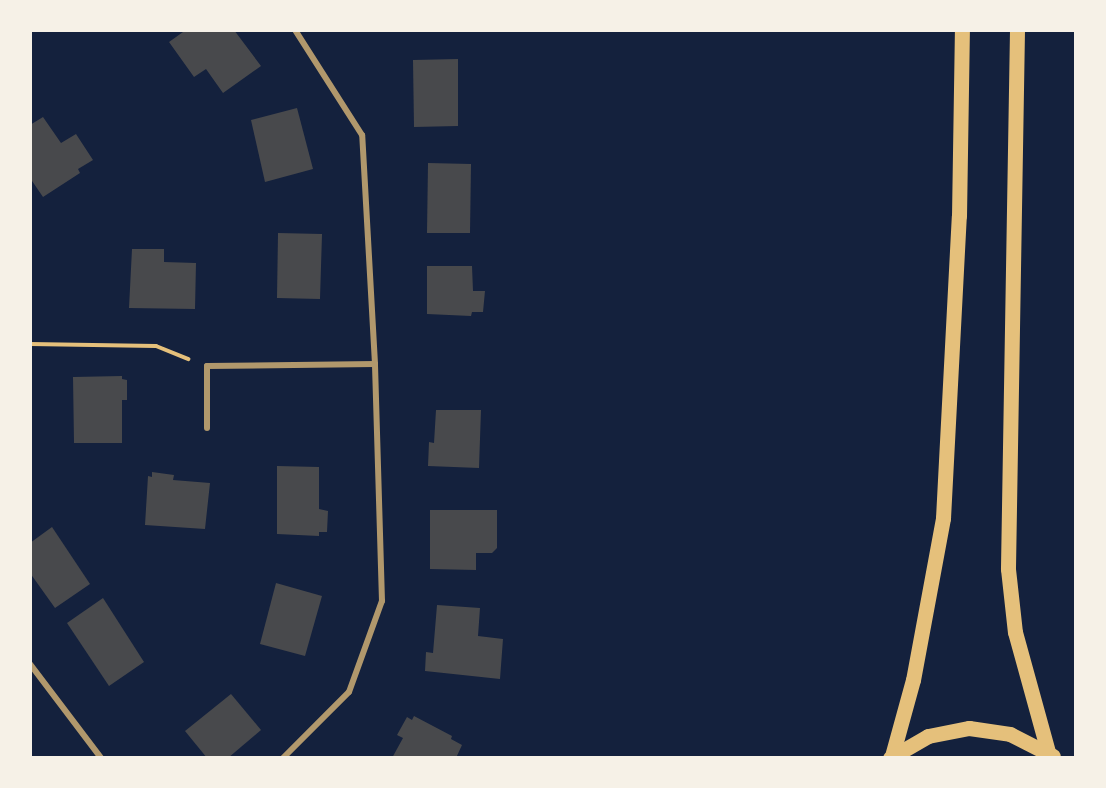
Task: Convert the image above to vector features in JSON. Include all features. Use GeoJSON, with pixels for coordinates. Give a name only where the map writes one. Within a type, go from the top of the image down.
{"type":"FeatureCollection","features":[{"type":"Feature","properties":{"kind":"main road"},"geometry":{"type":"LineString","coordinates":[[891,757],[913,680],[943,518],[959,216],[962,30]]}},
{"type":"Feature","properties":{"kind":"main road"},"geometry":{"type":"LineString","coordinates":[[1017,30],[1008,569],[1014,632],[1052,755]]}},
{"type":"Feature","properties":{"kind":"main road"},"geometry":{"type":"LineString","coordinates":[[891,757],[928,736],[969,728],[1010,734],[1052,755]]}},
{"type":"Feature","properties":{"kind":"street"},"geometry":{"type":"LineString","coordinates":[[283,758],[349,692],[382,601],[375,364],[362,135],[295,30]]}},
{"type":"Feature","properties":{"kind":"street"},"geometry":{"type":"LineString","coordinates":[[207,428],[207,366],[375,364]]}},
{"type":"Feature","properties":{"kind":"street"},"geometry":{"type":"LineString","coordinates":[[30,664],[101,758]]}},
{"type":"Feature","properties":{"kind":"path"},"geometry":{"type":"LineString","coordinates":[[30,344],[156,346],[207,366]]}},
{"type":"Feature","properties":{"kind":"building"},"geometry":{"type":"Polygon","coordinates":[[[182,30],[234,30],[261,66],[223,93],[206,69],[194,77],[169,42],[183,32],[182,30]]]}},
{"type":"Feature","properties":{"kind":"building"},"geometry":{"type":"Polygon","coordinates":[[[458,59],[458,126],[414,127],[413,60],[458,59]]]}},
{"type":"Feature","properties":{"kind":"building"},"geometry":{"type":"Polygon","coordinates":[[[297,108],[313,169],[265,182],[251,120],[297,108]]]}},
{"type":"Feature","properties":{"kind":"building"},"geometry":{"type":"Polygon","coordinates":[[[43,117],[61,143],[76,134],[93,160],[78,169],[80,173],[43,197],[30,178],[30,125],[43,117]]]}},
{"type":"Feature","properties":{"kind":"building"},"geometry":{"type":"Polygon","coordinates":[[[428,163],[471,164],[470,233],[427,233],[428,163]]]}},
{"type":"Feature","properties":{"kind":"building"},"geometry":{"type":"Polygon","coordinates":[[[278,233],[322,234],[320,299],[277,298],[278,233]]]}},
{"type":"Feature","properties":{"kind":"building"},"geometry":{"type":"Polygon","coordinates":[[[132,249],[164,249],[164,262],[196,263],[195,309],[129,308],[132,249]]]}},
{"type":"Feature","properties":{"kind":"building"},"geometry":{"type":"Polygon","coordinates":[[[427,266],[472,266],[473,291],[485,291],[483,312],[472,312],[471,316],[427,314],[427,266]]]}},
{"type":"Feature","properties":{"kind":"building"},"geometry":{"type":"Polygon","coordinates":[[[122,376],[122,379],[127,380],[127,400],[122,400],[122,443],[74,443],[73,377],[122,376]]]}},
{"type":"Feature","properties":{"kind":"building"},"geometry":{"type":"Polygon","coordinates":[[[436,410],[481,410],[479,468],[428,466],[429,442],[434,443],[436,410]]]}},
{"type":"Feature","properties":{"kind":"building"},"geometry":{"type":"Polygon","coordinates":[[[277,466],[319,467],[319,509],[328,511],[327,532],[319,532],[319,536],[277,534],[277,466]]]}},
{"type":"Feature","properties":{"kind":"building"},"geometry":{"type":"Polygon","coordinates":[[[152,472],[174,475],[173,480],[210,483],[205,529],[145,525],[148,476],[152,477],[152,472]]]}},
{"type":"Feature","properties":{"kind":"building"},"geometry":{"type":"Polygon","coordinates":[[[430,510],[497,510],[497,548],[492,553],[476,553],[476,570],[430,569],[430,510]]]}},
{"type":"Feature","properties":{"kind":"building"},"geometry":{"type":"Polygon","coordinates":[[[52,527],[90,584],[55,608],[30,573],[30,543],[52,527]]]}},
{"type":"Feature","properties":{"kind":"building"},"geometry":{"type":"Polygon","coordinates":[[[276,583],[322,596],[305,656],[260,644],[276,583]]]}},
{"type":"Feature","properties":{"kind":"building"},"geometry":{"type":"Polygon","coordinates":[[[103,598],[144,662],[109,686],[67,623],[103,598]]]}},
{"type":"Feature","properties":{"kind":"building"},"geometry":{"type":"Polygon","coordinates":[[[437,605],[480,608],[478,636],[503,639],[500,679],[425,671],[426,652],[433,653],[437,605]]]}},
{"type":"Feature","properties":{"kind":"building"},"geometry":{"type":"Polygon","coordinates":[[[231,694],[261,730],[228,758],[207,758],[185,731],[231,694]]]}},
{"type":"Feature","properties":{"kind":"building"},"geometry":{"type":"Polygon","coordinates":[[[414,716],[452,736],[451,739],[462,745],[456,758],[392,758],[403,738],[397,735],[407,717],[412,720],[414,716]]]}}]}
